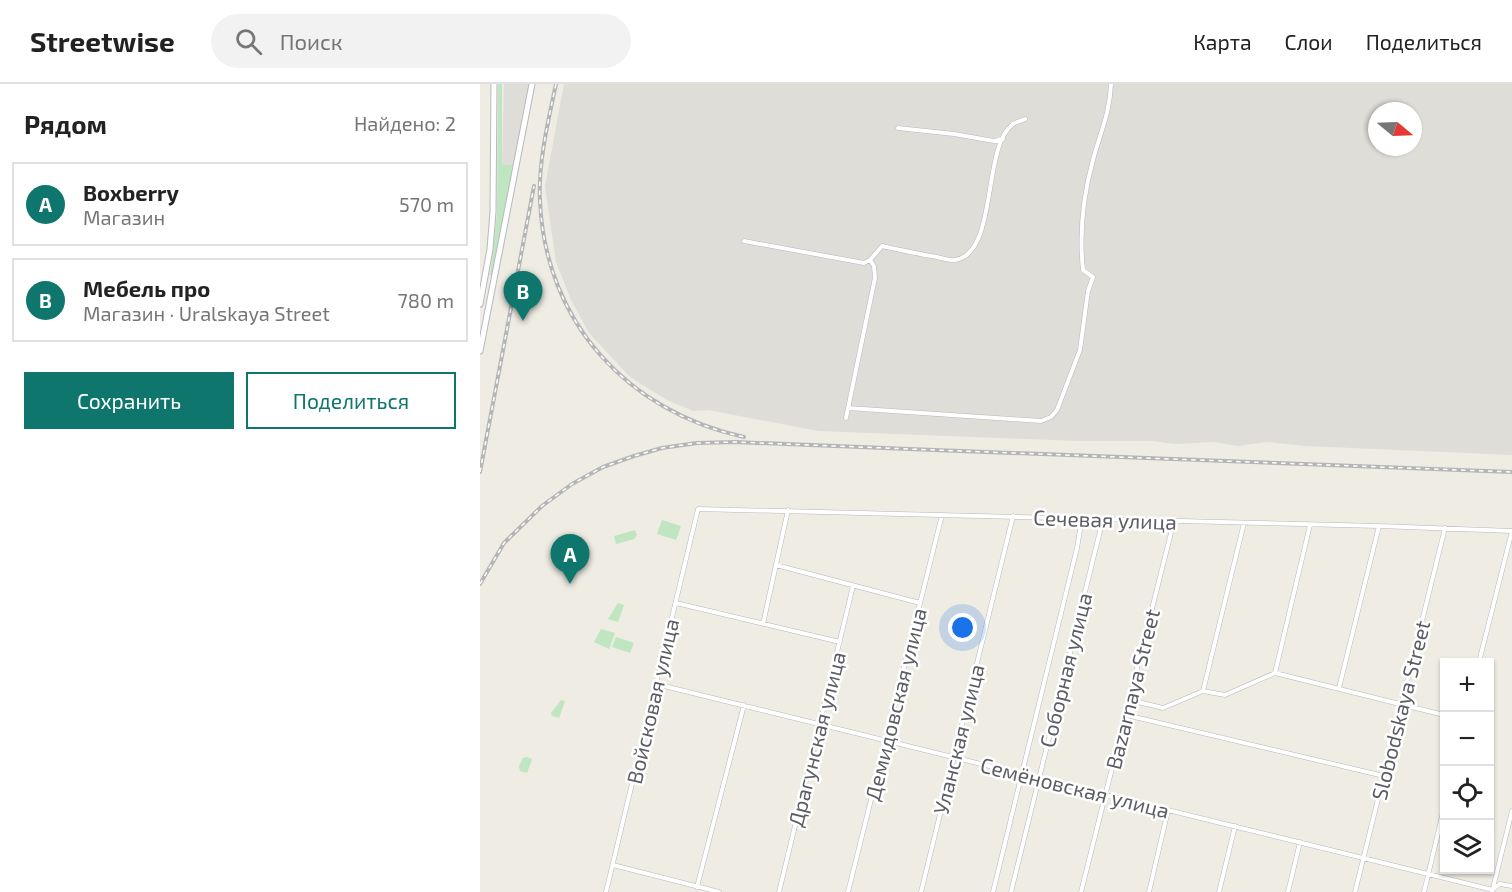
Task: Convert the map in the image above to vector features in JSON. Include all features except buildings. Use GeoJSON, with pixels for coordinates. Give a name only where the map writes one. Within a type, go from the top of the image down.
{"type":"FeatureCollection","features":[{"type":"Feature","properties":{"kind":"main road"},"geometry":{"type":"LineString","coordinates":[[480,304],[493,212],[494,84]]}},
{"type":"Feature","properties":{"kind":"main road"},"geometry":{"type":"LineString","coordinates":[[480,351],[532,84]]}},
{"type":"Feature","properties":{"kind":"main road"},"geometry":{"type":"LineString","coordinates":[[485,277],[495,278]]}},
{"type":"Feature","properties":{"kind":"street"},"geometry":{"type":"LineString","coordinates":[[848,408],[1041,421],[1051,417],[1063,399],[1080,350],[1088,291],[1093,277],[1083,270],[1080,237],[1082,217],[1092,163],[1108,111],[1111,84]]}},
{"type":"Feature","properties":{"kind":"street"},"geometry":{"type":"LineString","coordinates":[[744,242],[864,263],[870,260],[882,246],[955,260],[968,255],[976,247],[1003,140],[1011,125],[1024,119]]}},
{"type":"Feature","properties":{"kind":"street"},"geometry":{"type":"LineString","coordinates":[[897,128],[994,141],[1003,140]]}},
{"type":"Feature","properties":{"kind":"street"},"geometry":{"type":"LineString","coordinates":[[846,418],[875,278],[874,266],[870,260]]}},
{"type":"Feature","properties":{"kind":"street","name":"Сечевая улица"},"geometry":{"type":"LineString","coordinates":[[698,510],[788,510],[1512,531]]}},
{"type":"Feature","properties":{"kind":"street","name":"Войсковая улица"},"geometry":{"type":"LineString","coordinates":[[606,892],[698,510]]}},
{"type":"Feature","properties":{"kind":"street"},"geometry":{"type":"LineString","coordinates":[[763,624],[788,519],[788,510]]}},
{"type":"Feature","properties":{"kind":"street","name":"Демидовская улица"},"geometry":{"type":"LineString","coordinates":[[848,892],[942,515]]}},
{"type":"Feature","properties":{"kind":"street","name":"Уланская улица"},"geometry":{"type":"LineString","coordinates":[[921,892],[1013,516]]}},
{"type":"Feature","properties":{"kind":"street"},"geometry":{"type":"LineString","coordinates":[[993,892],[1077,548],[1082,518]]}},
{"type":"Feature","properties":{"kind":"street","name":"Соборная улица"},"geometry":{"type":"LineString","coordinates":[[1011,892],[1103,519]]}},
{"type":"Feature","properties":{"kind":"street","name":"Bazarnaya Street"},"geometry":{"type":"LineString","coordinates":[[1082,892],[1174,521]]}},
{"type":"Feature","properties":{"kind":"street"},"geometry":{"type":"LineString","coordinates":[[1203,691],[1244,523]]}},
{"type":"Feature","properties":{"kind":"street"},"geometry":{"type":"LineString","coordinates":[[1275,673],[1310,525]]}},
{"type":"Feature","properties":{"kind":"street"},"geometry":{"type":"LineString","coordinates":[[1339,688],[1379,526]]}},
{"type":"Feature","properties":{"kind":"street","name":"Slobodskaya Street"},"geometry":{"type":"LineString","coordinates":[[1355,892],[1445,528]]}},
{"type":"Feature","properties":{"kind":"street"},"geometry":{"type":"LineString","coordinates":[[1480,658],[1512,531]]}},
{"type":"Feature","properties":{"kind":"street"},"geometry":{"type":"LineString","coordinates":[[776,565],[920,603]]}},
{"type":"Feature","properties":{"kind":"street","name":"Драгунская улица"},"geometry":{"type":"LineString","coordinates":[[779,892],[853,586]]}},
{"type":"Feature","properties":{"kind":"street"},"geometry":{"type":"LineString","coordinates":[[676,603],[840,642]]}},
{"type":"Feature","properties":{"kind":"street"},"geometry":{"type":"LineString","coordinates":[[1130,700],[1163,708],[1203,691],[1225,695],[1275,673],[1440,714]]}},
{"type":"Feature","properties":{"kind":"street","name":"Семёновская улица"},"geometry":{"type":"LineString","coordinates":[[656,684],[1492,891]]}},
{"type":"Feature","properties":{"kind":"street"},"geometry":{"type":"LineString","coordinates":[[697,887],[744,705]]}},
{"type":"Feature","properties":{"kind":"street"},"geometry":{"type":"LineString","coordinates":[[1126,715],[1384,776]]}},
{"type":"Feature","properties":{"kind":"street"},"geometry":{"type":"LineString","coordinates":[[1149,892],[1168,810]]}},
{"type":"Feature","properties":{"kind":"street"},"geometry":{"type":"LineString","coordinates":[[1492,891],[1512,811]]}},
{"type":"Feature","properties":{"kind":"street"},"geometry":{"type":"LineString","coordinates":[[1424,892],[1441,820]]}},
{"type":"Feature","properties":{"kind":"street"},"geometry":{"type":"LineString","coordinates":[[1219,892],[1235,826]]}},
{"type":"Feature","properties":{"kind":"street"},"geometry":{"type":"LineString","coordinates":[[1288,892],[1300,842]]}},
{"type":"Feature","properties":{"kind":"street"},"geometry":{"type":"LineString","coordinates":[[613,865],[719,892]]}},
{"type":"Feature","properties":{"kind":"street"},"geometry":{"type":"LineString","coordinates":[[1492,891],[1500,884],[1512,886]]}},
{"type":"Feature","properties":{"kind":"shaded area"},"geometry":{"type":"Polygon","coordinates":[[[504,84],[529,84],[515,165],[502,165],[504,84]]]}},
{"type":"Feature","properties":{"kind":"shaded area"},"geometry":{"type":"Polygon","coordinates":[[[564,84],[1512,84],[1512,455],[1306,446],[1267,442],[1238,446],[1213,442],[1175,444],[1153,441],[1079,441],[818,431],[708,410],[693,411],[667,400],[630,377],[589,333],[571,300],[556,262],[545,186],[564,84]]]}},
{"type":"Feature","properties":{"kind":"green space"},"geometry":{"type":"Polygon","coordinates":[[[498,84],[502,84],[502,165],[515,165],[493,276],[490,275],[497,214],[498,84]]]}},
{"type":"Feature","properties":{"kind":"green space"},"geometry":{"type":"Polygon","coordinates":[[[662,520],[681,526],[676,540],[657,534],[662,520]]]}},
{"type":"Feature","properties":{"kind":"green space"},"geometry":{"type":"Polygon","coordinates":[[[635,530],[637,535],[634,539],[616,544],[614,536],[635,530]]]}},
{"type":"Feature","properties":{"kind":"green space"},"geometry":{"type":"Polygon","coordinates":[[[618,603],[624,605],[618,622],[608,619],[618,603]]]}},
{"type":"Feature","properties":{"kind":"green space"},"geometry":{"type":"Polygon","coordinates":[[[601,629],[615,633],[609,649],[594,642],[601,629]]]}},
{"type":"Feature","properties":{"kind":"green space"},"geometry":{"type":"Polygon","coordinates":[[[616,637],[634,643],[630,653],[612,647],[616,637]]]}},
{"type":"Feature","properties":{"kind":"green space"},"geometry":{"type":"Polygon","coordinates":[[[561,700],[565,701],[559,718],[552,716],[551,713],[561,700]]]}},
{"type":"Feature","properties":{"kind":"green space"},"geometry":{"type":"Polygon","coordinates":[[[523,758],[532,759],[527,773],[520,771],[519,766],[523,758]]]}},
{"type":"Feature","properties":{"kind":"railway"},"geometry":{"type":"LineString","coordinates":[[556,84],[542,157],[540,201],[545,245],[558,285],[576,322],[600,355],[630,383],[664,407],[702,425],[744,437]]}},
{"type":"Feature","properties":{"kind":"railway"},"geometry":{"type":"LineString","coordinates":[[480,472],[534,186]]}},
{"type":"Feature","properties":{"kind":"railway"},"geometry":{"type":"LineString","coordinates":[[480,584],[504,543],[542,506],[572,484],[603,467],[634,456],[662,448],[697,443],[735,442],[1512,472]]}},
{"type":"Feature","properties":{"kind":"place","name":"Мебель про"},"geometry":{"type":"Point","coordinates":[523,321]}},
{"type":"Feature","properties":{"kind":"place","name":"Boxberry"},"geometry":{"type":"Point","coordinates":[570,584]}}]}
